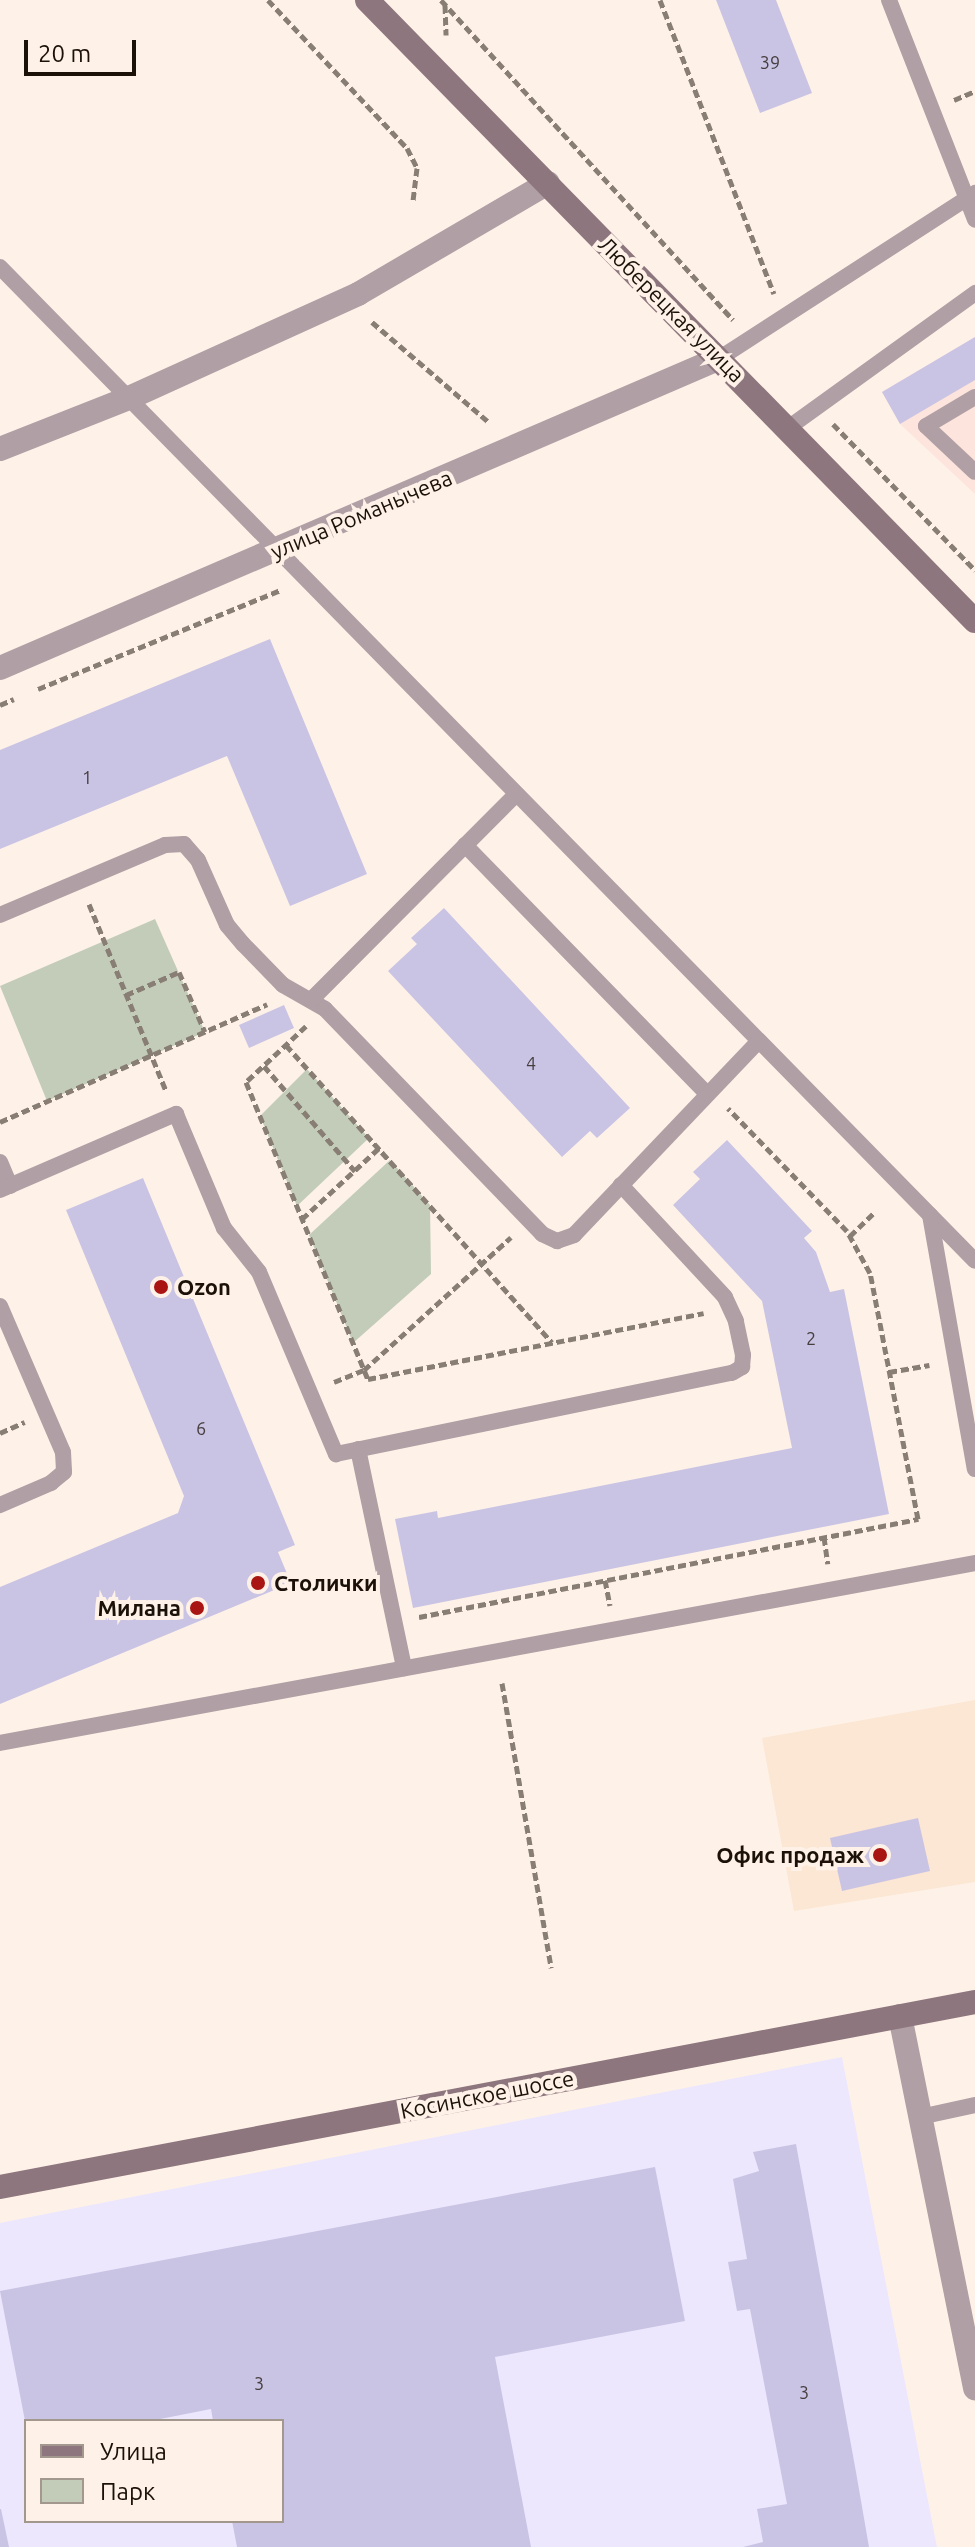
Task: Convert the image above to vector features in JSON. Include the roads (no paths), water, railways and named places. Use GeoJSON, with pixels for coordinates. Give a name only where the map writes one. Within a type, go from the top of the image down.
{"type":"FeatureCollection","features":[{"type":"Feature","properties":{"kind":"main road","name":"Люберецкая улица"},"geometry":{"type":"LineString","coordinates":[[367,0],[975,621]]}},
{"type":"Feature","properties":{"kind":"main road","name":"Косинское шоссе"},"geometry":{"type":"LineString","coordinates":[[0,2187],[975,2002]]}},
{"type":"Feature","properties":{"kind":"street"},"geometry":{"type":"LineString","coordinates":[[0,449],[129,398],[358,294],[548,183]]}},
{"type":"Feature","properties":{"kind":"street","name":"улица Романычева"},"geometry":{"type":"LineString","coordinates":[[0,668],[720,358]]}},
{"type":"Feature","properties":{"kind":"street"},"geometry":{"type":"LineString","coordinates":[[900,2016],[971,2346],[975,2389]]}},
{"type":"Feature","properties":{"kind":"lane"},"geometry":{"type":"LineString","coordinates":[[889,0],[971,196],[975,220]]}},
{"type":"Feature","properties":{"kind":"lane"},"geometry":{"type":"LineString","coordinates":[[720,358],[971,196]]}},
{"type":"Feature","properties":{"kind":"lane"},"geometry":{"type":"LineString","coordinates":[[0,267],[975,1261]]}},
{"type":"Feature","properties":{"kind":"lane"},"geometry":{"type":"LineString","coordinates":[[788,428],[975,293]]}},
{"type":"Feature","properties":{"kind":"lane"},"geometry":{"type":"LineString","coordinates":[[975,397],[926,426],[975,472]]}},
{"type":"Feature","properties":{"kind":"lane"},"geometry":{"type":"LineString","coordinates":[[318,1004],[516,794]]}},
{"type":"Feature","properties":{"kind":"lane"},"geometry":{"type":"LineString","coordinates":[[0,915],[165,845],[184,844],[198,860],[234,935],[293,993],[318,1004],[542,1234],[557,1241],[574,1235],[759,1041]]}},
{"type":"Feature","properties":{"kind":"lane"},"geometry":{"type":"LineString","coordinates":[[465,845],[709,1093]]}},
{"type":"Feature","properties":{"kind":"lane"},"geometry":{"type":"LineString","coordinates":[[0,1162],[5,1188],[176,1114],[224,1228],[259,1272],[336,1454],[732,1373],[742,1367],[743,1355],[731,1307],[621,1185]]}},
{"type":"Feature","properties":{"kind":"lane"},"geometry":{"type":"LineString","coordinates":[[930,1215],[975,1469]]}},
{"type":"Feature","properties":{"kind":"lane"},"geometry":{"type":"LineString","coordinates":[[0,1306],[63,1452],[64,1472],[51,1483],[0,1505]]}},
{"type":"Feature","properties":{"kind":"lane"},"geometry":{"type":"LineString","coordinates":[[358,1449],[404,1668]]}},
{"type":"Feature","properties":{"kind":"lane"},"geometry":{"type":"LineString","coordinates":[[0,1743],[975,1563]]}},
{"type":"Feature","properties":{"kind":"lane"},"geometry":{"type":"LineString","coordinates":[[920,2117],[975,2105]]}},
{"type":"Feature","properties":{"kind":"place","name":"Ozon"},"geometry":{"type":"Point","coordinates":[161,1287]}},
{"type":"Feature","properties":{"kind":"place","name":"Столички"},"geometry":{"type":"Point","coordinates":[258,1583]}},
{"type":"Feature","properties":{"kind":"place","name":"Милана"},"geometry":{"type":"Point","coordinates":[197,1608]}},
{"type":"Feature","properties":{"kind":"place","name":"Офис продаж"},"geometry":{"type":"Point","coordinates":[880,1855]}}]}
